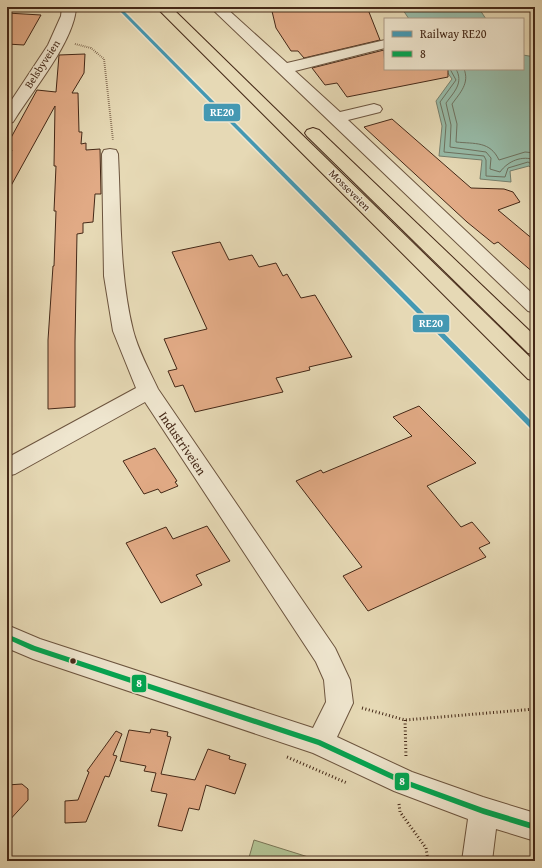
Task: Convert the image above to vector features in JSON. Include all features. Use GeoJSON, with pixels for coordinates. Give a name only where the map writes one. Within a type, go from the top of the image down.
{"type":"FeatureCollection","features":[{"type":"Feature","properties":{"kind":"highway","name":"Mosseveien"},"geometry":{"type":"LineString","coordinates":[[163,7],[535,374]]}},
{"type":"Feature","properties":{"kind":"highway","name":"Mosseveien"},"geometry":{"type":"LineString","coordinates":[[182,7],[535,348]]}},
{"type":"Feature","properties":{"kind":"street","name":"Belsbyveien"},"geometry":{"type":"LineString","coordinates":[[7,119],[68,23],[69,7]]}},
{"type":"Feature","properties":{"kind":"street"},"geometry":{"type":"LineString","coordinates":[[216,7],[337,118],[349,132],[535,307]]}},
{"type":"Feature","properties":{"kind":"street"},"geometry":{"type":"LineString","coordinates":[[283,69],[383,44]]}},
{"type":"Feature","properties":{"kind":"street"},"geometry":{"type":"LineString","coordinates":[[337,118],[374,109]]}},
{"type":"Feature","properties":{"kind":"street","name":"Industriveien"},"geometry":{"type":"LineString","coordinates":[[110,154],[114,276],[121,324],[125,338],[148,391],[326,656],[337,680],[340,703]]}},
{"type":"Feature","properties":{"kind":"street"},"geometry":{"type":"LineString","coordinates":[[7,468],[148,391]]}},
{"type":"Feature","properties":{"kind":"street"},"geometry":{"type":"LineString","coordinates":[[7,636],[33,648],[320,743],[404,782],[482,811],[535,827]]}},
{"type":"Feature","properties":{"kind":"street"},"geometry":{"type":"LineString","coordinates":[[320,743],[340,703]]}},
{"type":"Feature","properties":{"kind":"street"},"geometry":{"type":"LineString","coordinates":[[478,861],[482,811]]}},
{"type":"Feature","properties":{"kind":"path"},"geometry":{"type":"LineString","coordinates":[[57,42],[85,45],[98,51],[104,59],[113,143],[110,154]]}},
{"type":"Feature","properties":{"kind":"path"},"geometry":{"type":"LineString","coordinates":[[340,703],[405,720],[535,709]]}},
{"type":"Feature","properties":{"kind":"path"},"geometry":{"type":"LineString","coordinates":[[405,720],[406,760]]}},
{"type":"Feature","properties":{"kind":"path"},"geometry":{"type":"LineString","coordinates":[[399,802],[400,812],[426,848],[428,861]]}},
{"type":"Feature","properties":{"kind":"shaded area"},"geometry":{"type":"Polygon","coordinates":[[[254,840],[321,861],[248,861],[254,840]]]}},
{"type":"Feature","properties":{"kind":"water"},"geometry":{"type":"Polygon","coordinates":[[[401,7],[478,7],[485,18],[408,18],[401,7]]]}},
{"type":"Feature","properties":{"kind":"water"},"geometry":{"type":"Polygon","coordinates":[[[524,55],[535,57],[535,172],[529,166],[510,171],[511,182],[480,179],[482,160],[439,156],[442,126],[436,101],[452,79],[446,70],[524,70],[524,55]]]}},
{"type":"Feature","properties":{"kind":"building"},"geometry":{"type":"Polygon","coordinates":[[[271,7],[367,7],[380,40],[304,58],[298,51],[291,51],[276,28],[271,7]]]}},
{"type":"Feature","properties":{"kind":"building"},"geometry":{"type":"Polygon","coordinates":[[[7,13],[41,15],[24,45],[7,44],[7,13]]]}},
{"type":"Feature","properties":{"kind":"building"},"geometry":{"type":"Polygon","coordinates":[[[384,50],[384,70],[448,70],[448,77],[347,97],[337,83],[325,85],[312,68],[384,50]]]}},
{"type":"Feature","properties":{"kind":"building"},"geometry":{"type":"Polygon","coordinates":[[[85,54],[84,73],[72,93],[78,93],[79,132],[82,132],[81,144],[86,143],[86,150],[100,149],[101,194],[95,194],[93,222],[83,223],[83,233],[77,234],[75,407],[48,409],[48,340],[54,266],[56,211],[54,211],[56,166],[54,166],[55,106],[7,193],[7,160],[12,150],[7,150],[7,145],[37,90],[56,92],[59,55],[85,54]]]}},
{"type":"Feature","properties":{"kind":"building"},"geometry":{"type":"Polygon","coordinates":[[[392,119],[471,188],[504,189],[513,192],[520,202],[498,210],[535,241],[535,274],[498,242],[494,244],[467,222],[364,127],[392,119]]]}},
{"type":"Feature","properties":{"kind":"building"},"geometry":{"type":"Polygon","coordinates":[[[220,242],[229,260],[252,255],[259,267],[276,263],[283,276],[287,274],[301,298],[315,295],[352,357],[309,367],[310,370],[276,378],[283,392],[195,412],[183,385],[175,387],[168,371],[177,369],[164,339],[207,329],[172,252],[220,242]]]}},
{"type":"Feature","properties":{"kind":"building"},"geometry":{"type":"Polygon","coordinates":[[[419,406],[476,463],[427,486],[461,527],[472,522],[490,543],[479,548],[486,557],[368,611],[343,576],[362,567],[296,481],[321,470],[323,473],[412,436],[393,417],[419,406]]]}},
{"type":"Feature","properties":{"kind":"building"},"geometry":{"type":"Polygon","coordinates":[[[155,448],[177,481],[175,482],[178,486],[161,493],[158,489],[144,494],[123,461],[155,448]]]}},
{"type":"Feature","properties":{"kind":"building"},"geometry":{"type":"Polygon","coordinates":[[[207,526],[230,561],[196,575],[202,585],[161,603],[126,543],[166,527],[173,539],[207,526]]]}},
{"type":"Feature","properties":{"kind":"building"},"geometry":{"type":"Polygon","coordinates":[[[151,729],[168,732],[167,736],[171,737],[161,774],[195,780],[208,749],[230,756],[229,759],[246,764],[235,794],[206,785],[199,810],[189,808],[182,831],[158,826],[167,794],[151,791],[156,773],[144,771],[146,766],[120,761],[129,730],[150,733],[151,729]]]}},
{"type":"Feature","properties":{"kind":"building"},"geometry":{"type":"Polygon","coordinates":[[[116,731],[122,734],[113,755],[117,756],[109,777],[105,776],[86,822],[65,823],[65,801],[78,800],[89,772],[87,771],[116,731]]]}},
{"type":"Feature","properties":{"kind":"building"},"geometry":{"type":"Polygon","coordinates":[[[22,784],[28,789],[28,800],[7,823],[7,785],[22,784]]]}},
{"type":"Feature","properties":{"kind":"rail line","name":"RE20"},"geometry":{"type":"LineString","coordinates":[[118,7],[535,429]]}},
{"type":"Feature","properties":{"kind":"transit line","name":"8"},"geometry":{"type":"LineString","coordinates":[[7,636],[33,648],[320,743],[404,782],[483,811],[535,827]]}}]}
